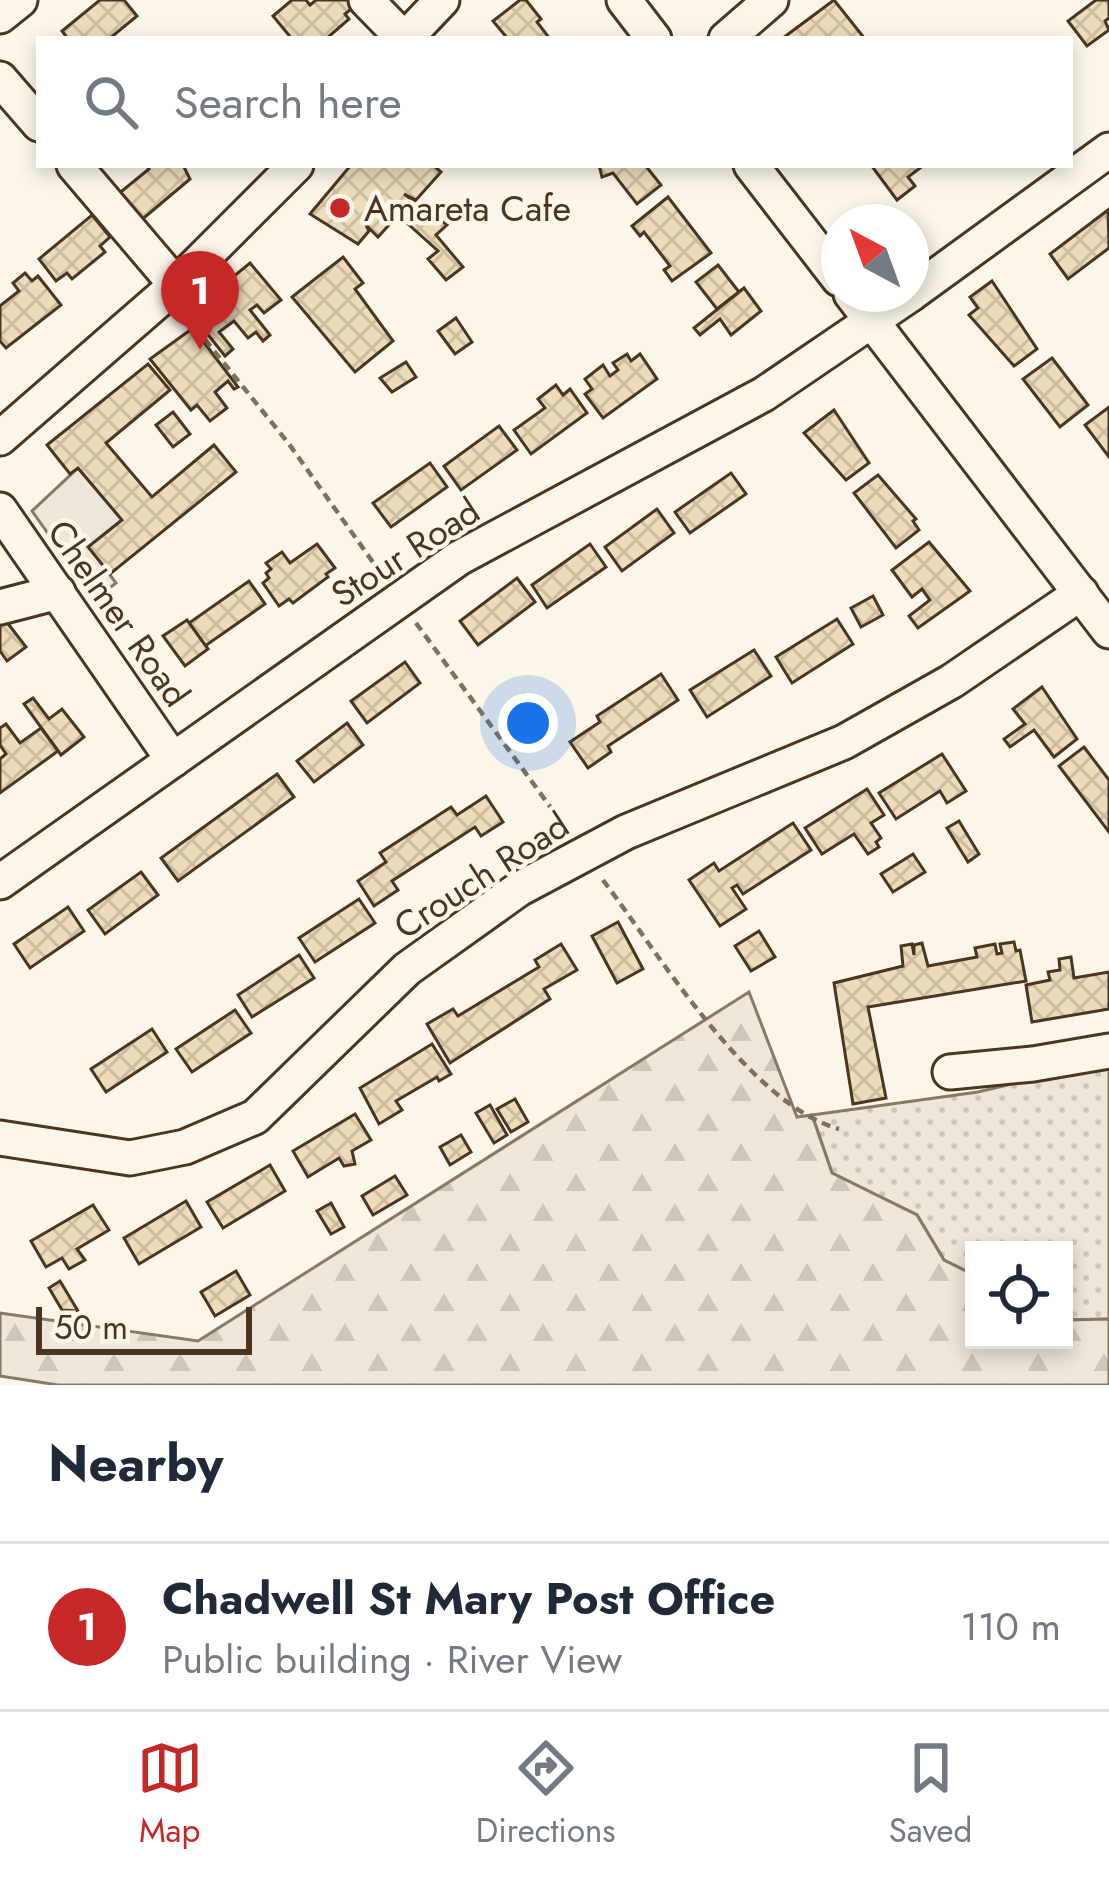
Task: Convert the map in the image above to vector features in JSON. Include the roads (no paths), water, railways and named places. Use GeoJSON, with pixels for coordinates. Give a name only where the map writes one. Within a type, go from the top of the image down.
{"type":"FeatureCollection","features":[{"type":"Feature","properties":{"kind":"street"},"geometry":{"type":"LineString","coordinates":[[0,16],[20,0]]}},
{"type":"Feature","properties":{"kind":"street"},"geometry":{"type":"LineString","coordinates":[[366,0],[402,36]]}},
{"type":"Feature","properties":{"kind":"street"},"geometry":{"type":"LineString","coordinates":[[408,36],[442,0]]}},
{"type":"Feature","properties":{"kind":"street"},"geometry":{"type":"LineString","coordinates":[[624,0],[652,36]]}},
{"type":"Feature","properties":{"kind":"street"},"geometry":{"type":"LineString","coordinates":[[729,36],[771,0]]}},
{"type":"Feature","properties":{"kind":"street"},"geometry":{"type":"LineString","coordinates":[[0,79],[36,121]]}},
{"type":"Feature","properties":{"kind":"street","name":"Stour Road"},"geometry":{"type":"LineString","coordinates":[[929,281],[1109,150]]}},
{"type":"Feature","properties":{"kind":"street"},"geometry":{"type":"LineString","coordinates":[[76,168],[172,289]]}},
{"type":"Feature","properties":{"kind":"street"},"geometry":{"type":"LineString","coordinates":[[0,438],[172,289],[293,168]]}},
{"type":"Feature","properties":{"kind":"street"},"geometry":{"type":"LineString","coordinates":[[753,168],[821,256]]}},
{"type":"Feature","properties":{"kind":"street"},"geometry":{"type":"LineString","coordinates":[[864,312],[1109,631]]}},
{"type":"Feature","properties":{"kind":"street","name":"Stour Road"},"geometry":{"type":"LineString","coordinates":[[0,882],[459,558],[764,394],[886,312]]}},
{"type":"Feature","properties":{"kind":"street","name":"Chelmer Road"},"geometry":{"type":"LineString","coordinates":[[0,510],[173,760]]}},
{"type":"Feature","properties":{"kind":"street"},"geometry":{"type":"LineString","coordinates":[[0,607],[58,592]]}},
{"type":"Feature","properties":{"kind":"street","name":"Crouch Road"},"geometry":{"type":"LineString","coordinates":[[0,1138],[130,1158],[184,1147],[255,1117],[407,969],[518,889],[583,853],[844,742],[952,681],[1081,593]]}},
{"type":"Feature","properties":{"kind":"street"},"geometry":{"type":"LineString","coordinates":[[950,1072],[1109,1051]]}},
{"type":"Feature","properties":{"kind":"place","name":"Amareta Cafe"},"geometry":{"type":"Point","coordinates":[340,208]}},
{"type":"Feature","properties":{"kind":"place","name":"Chadwell St Mary Post Office"},"geometry":{"type":"Point","coordinates":[200,350]}}]}
